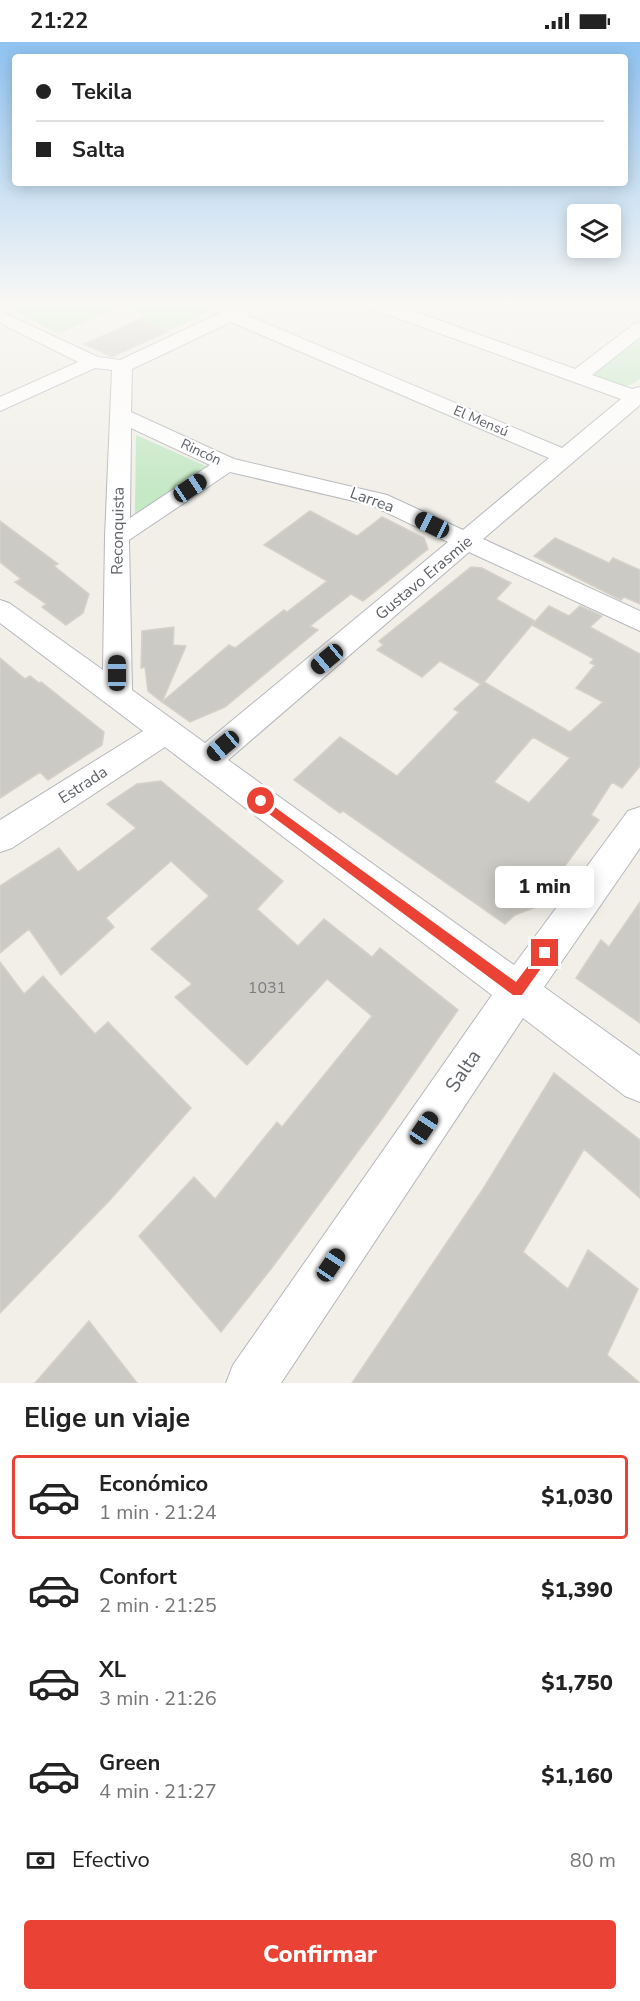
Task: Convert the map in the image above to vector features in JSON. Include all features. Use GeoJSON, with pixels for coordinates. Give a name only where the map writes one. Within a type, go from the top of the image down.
{"type":"FeatureCollection","features":[{"type":"Feature","properties":{"kind":"street"},"geometry":{"type":"LineString","coordinates":[[0,405],[85,366]]}},
{"type":"Feature","properties":{"kind":"street","name":"Reconquista"},"geometry":{"type":"LineString","coordinates":[[117,695],[117,537],[122,366]]}},
{"type":"Feature","properties":{"kind":"street","name":"El Mensú"},"geometry":{"type":"LineString","coordinates":[[351,366],[565,456]]}},
{"type":"Feature","properties":{"kind":"street"},"geometry":{"type":"LineString","coordinates":[[546,366],[638,397]]}},
{"type":"Feature","properties":{"kind":"street"},"geometry":{"type":"LineString","coordinates":[[577,377],[592,366]]}},
{"type":"Feature","properties":{"kind":"street","name":"Gustavo Erasmie"},"geometry":{"type":"LineString","coordinates":[[206,761],[467,542],[565,456],[638,397]]}},
{"type":"Feature","properties":{"kind":"street","name":"Rincón"},"geometry":{"type":"LineString","coordinates":[[121,415],[226,464]]}},
{"type":"Feature","properties":{"kind":"street","name":"Rincón"},"geometry":{"type":"LineString","coordinates":[[117,537],[226,464]]}},
{"type":"Feature","properties":{"kind":"street","name":"Larrea"},"geometry":{"type":"LineString","coordinates":[[226,464],[379,500],[640,622]]}},
{"type":"Feature","properties":{"kind":"street"},"geometry":{"type":"LineString","coordinates":[[0,609],[640,1081]]}},
{"type":"Feature","properties":{"kind":"street","name":"Estrada"},"geometry":{"type":"LineString","coordinates":[[0,838],[166,731]]}},
{"type":"Feature","properties":{"kind":"street","name":"Salta"},"geometry":{"type":"LineString","coordinates":[[251,1383],[518,991],[640,821]]}},
{"type":"Feature","properties":{"kind":"green space"},"geometry":{"type":"Polygon","coordinates":[[[605,366],[640,366],[640,379],[624,386],[609,384],[597,379],[594,374],[605,366]]]}},
{"type":"Feature","properties":{"kind":"green space"},"geometry":{"type":"Polygon","coordinates":[[[136,435],[208,467],[135,515],[136,435]]]}},
{"type":"Feature","properties":{"kind":"building"},"geometry":{"type":"Polygon","coordinates":[[[310,511],[357,536],[382,517],[424,538],[428,549],[363,601],[351,594],[310,626],[318,630],[225,707],[190,722],[162,702],[229,645],[235,648],[284,610],[287,612],[327,581],[264,545],[310,511]]]}},
{"type":"Feature","properties":{"kind":"building"},"geometry":{"type":"Polygon","coordinates":[[[0,521],[58,564],[54,566],[89,594],[83,613],[66,625],[42,607],[46,604],[15,582],[21,579],[0,562],[0,521]]]}},
{"type":"Feature","properties":{"kind":"building"},"geometry":{"type":"Polygon","coordinates":[[[555,538],[609,563],[613,558],[640,570],[640,604],[624,597],[621,600],[534,556],[555,538]]]}},
{"type":"Feature","properties":{"kind":"building"},"geometry":{"type":"Polygon","coordinates":[[[471,567],[482,568],[511,583],[496,599],[535,621],[484,682],[570,732],[603,702],[576,688],[595,665],[590,663],[594,659],[532,625],[549,606],[569,616],[580,606],[602,616],[590,627],[640,654],[640,766],[622,788],[612,782],[591,815],[599,820],[547,890],[539,906],[515,915],[505,924],[343,811],[340,813],[294,780],[340,737],[397,776],[459,712],[454,709],[481,684],[440,661],[422,677],[377,650],[383,645],[379,641],[471,567]],[[533,737],[494,782],[529,803],[570,758],[533,737]]]}},
{"type":"Feature","properties":{"kind":"building"},"geometry":{"type":"Polygon","coordinates":[[[174,627],[173,645],[186,646],[162,702],[148,691],[145,667],[141,668],[142,631],[174,627]]]}},
{"type":"Feature","properties":{"kind":"building"},"geometry":{"type":"Polygon","coordinates":[[[0,658],[25,679],[30,676],[39,683],[41,682],[104,732],[102,745],[48,780],[40,772],[0,798],[0,658]]]}},
{"type":"Feature","properties":{"kind":"building"},"geometry":{"type":"Polygon","coordinates":[[[161,781],[283,881],[257,909],[298,946],[324,919],[372,957],[380,948],[458,1010],[384,1116],[274,1265],[221,1332],[139,1236],[194,1177],[215,1199],[277,1122],[282,1127],[372,1016],[327,979],[247,1065],[175,997],[192,984],[151,949],[209,896],[171,861],[106,918],[114,927],[61,975],[29,929],[0,953],[0,886],[59,848],[78,872],[136,828],[107,804],[137,784],[161,781]]]}},
{"type":"Feature","properties":{"kind":"building"},"geometry":{"type":"Polygon","coordinates":[[[640,902],[640,1023],[576,978],[601,940],[609,947],[640,902]]]}},
{"type":"Feature","properties":{"kind":"building"},"geometry":{"type":"Polygon","coordinates":[[[0,962],[24,994],[43,976],[95,1034],[108,1022],[191,1108],[110,1200],[0,1313],[0,962]]]}},
{"type":"Feature","properties":{"kind":"building"},"geometry":{"type":"Polygon","coordinates":[[[554,1073],[640,1140],[640,1198],[584,1149],[523,1252],[568,1289],[588,1250],[638,1289],[607,1355],[640,1383],[352,1383],[483,1189],[554,1073]]]}},
{"type":"Feature","properties":{"kind":"building"},"geometry":{"type":"Polygon","coordinates":[[[89,1321],[137,1383],[35,1383],[89,1321]]]}},
{"type":"Feature","properties":{"kind":"route"},"geometry":{"type":"LineString","coordinates":[[261,801],[518,991],[545,953]]}}]}
